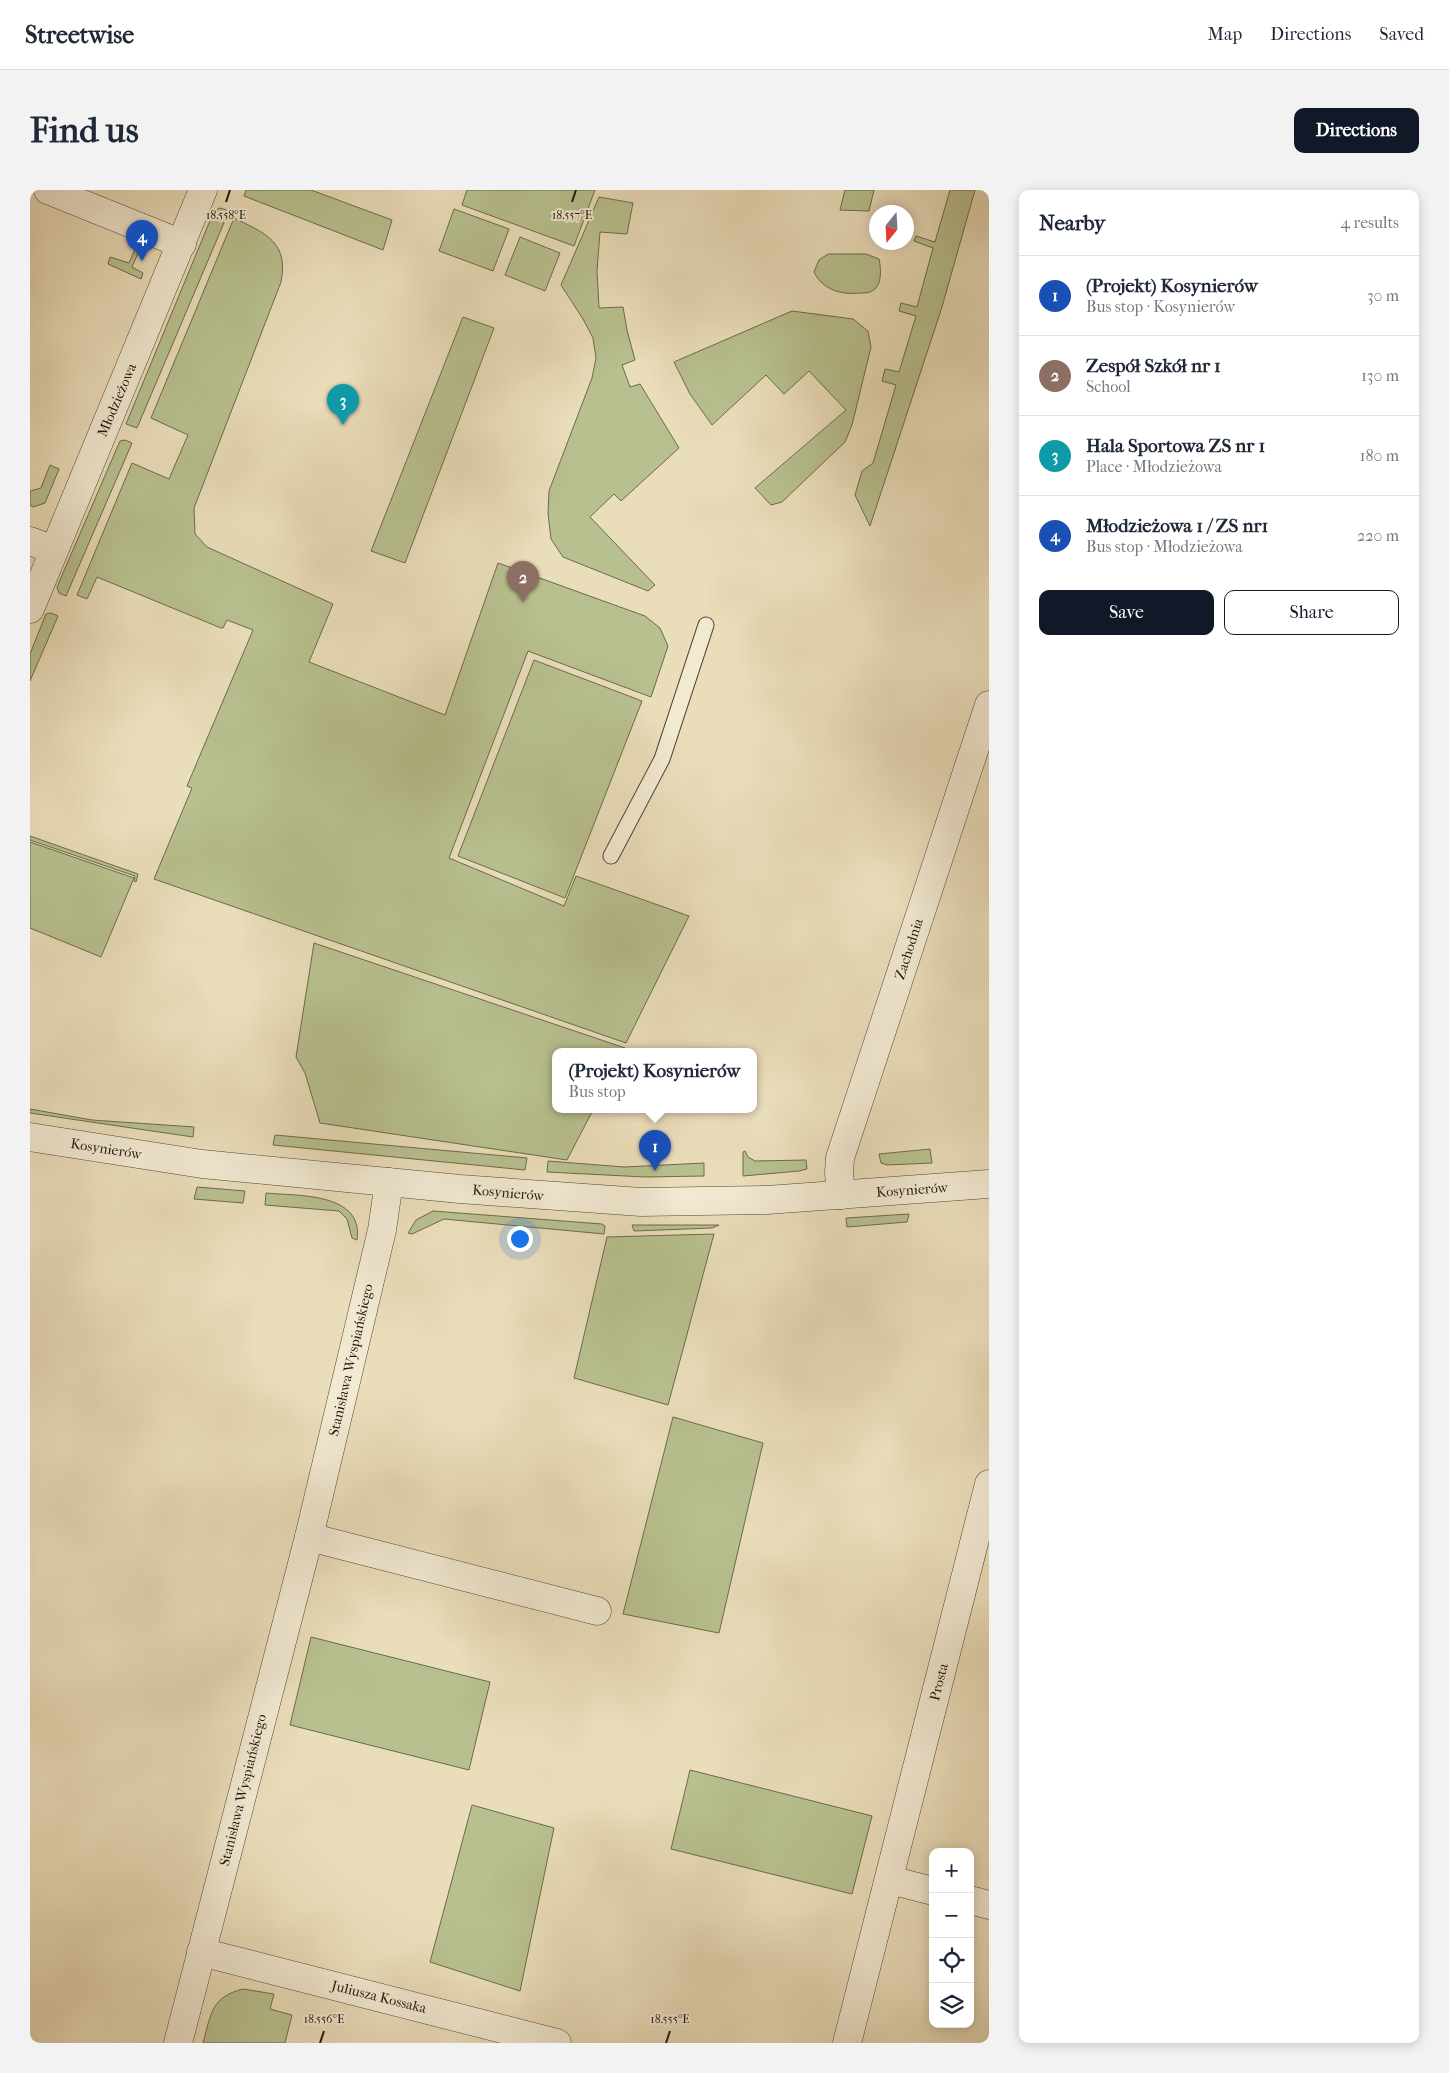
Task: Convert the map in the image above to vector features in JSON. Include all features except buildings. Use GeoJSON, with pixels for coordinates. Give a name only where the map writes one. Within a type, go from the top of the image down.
{"type":"FeatureCollection","features":[{"type":"Feature","properties":{"kind":"street"},"geometry":{"type":"LineString","coordinates":[[48,190],[182,244]]}},
{"type":"Feature","properties":{"kind":"street","name":"Młodzieżowa"},"geometry":{"type":"LineString","coordinates":[[30,609],[42,546],[182,244],[203,190]]}},
{"type":"Feature","properties":{"kind":"street","name":"Zachodnia"},"geometry":{"type":"LineString","coordinates":[[841,1195],[840,1158],[989,705]]}},
{"type":"Feature","properties":{"kind":"street","name":"Kosynierów"},"geometry":{"type":"LineString","coordinates":[[30,1137],[202,1164],[544,1196],[641,1202],[705,1202],[841,1195],[989,1184]]}},
{"type":"Feature","properties":{"kind":"street","name":"Stanisława Wyspiańskiego"},"geometry":{"type":"LineString","coordinates":[[178,2043],[309,1536],[382,1230],[389,1182]]}},
{"type":"Feature","properties":{"kind":"street","name":"Prosta"},"geometry":{"type":"LineString","coordinates":[[847,2043],[890,1880],[989,1484]]}},
{"type":"Feature","properties":{"kind":"street"},"geometry":{"type":"LineString","coordinates":[[309,1536],[597,1611]]}},
{"type":"Feature","properties":{"kind":"street"},"geometry":{"type":"LineString","coordinates":[[890,1880],[929,1890]]}},
{"type":"Feature","properties":{"kind":"street"},"geometry":{"type":"LineString","coordinates":[[974,1901],[989,1905]]}},
{"type":"Feature","properties":{"kind":"street","name":"Juliusza Kossaka"},"geometry":{"type":"LineString","coordinates":[[201,1952],[557,2043]]}},
{"type":"Feature","properties":{"kind":"lane"},"geometry":{"type":"LineString","coordinates":[[611,856],[662,759],[706,625]]}},
{"type":"Feature","properties":{"kind":"green space"},"geometry":{"type":"Polygon","coordinates":[[[246,190],[311,190],[392,220],[383,250],[244,196],[246,190]]]}},
{"type":"Feature","properties":{"kind":"green space"},"geometry":{"type":"Polygon","coordinates":[[[467,190],[595,190],[574,246],[462,205],[467,190]]]}},
{"type":"Feature","properties":{"kind":"green space"},"geometry":{"type":"Polygon","coordinates":[[[845,190],[874,190],[869,211],[840,210],[845,190]]]}},
{"type":"Feature","properties":{"kind":"green space"},"geometry":{"type":"Polygon","coordinates":[[[950,190],[975,190],[942,307],[870,526],[855,495],[862,471],[873,463],[896,385],[882,381],[885,369],[899,372],[916,316],[899,311],[901,303],[917,307],[933,248],[914,241],[916,236],[935,242],[950,190]]]}},
{"type":"Feature","properties":{"kind":"green space"},"geometry":{"type":"Polygon","coordinates":[[[599,197],[633,203],[627,234],[600,232],[597,271],[599,308],[623,307],[635,360],[622,365],[630,387],[640,384],[679,448],[621,501],[614,494],[590,517],[655,585],[648,591],[563,557],[551,539],[548,513],[549,491],[592,378],[596,358],[593,338],[561,285],[599,197]]]}},
{"type":"Feature","properties":{"kind":"green space"},"geometry":{"type":"Polygon","coordinates":[[[220,208],[229,211],[137,428],[126,424],[214,211],[220,208]]]}},
{"type":"Feature","properties":{"kind":"green space"},"geometry":{"type":"Polygon","coordinates":[[[454,209],[509,229],[493,271],[439,251],[454,209]]]}},
{"type":"Feature","properties":{"kind":"green space"},"geometry":{"type":"Polygon","coordinates":[[[234,218],[265,234],[272,241],[278,248],[283,268],[281,282],[194,508],[195,534],[207,547],[333,604],[309,662],[445,715],[498,563],[645,616],[660,628],[668,646],[651,697],[528,651],[449,858],[564,906],[576,876],[689,916],[626,1043],[154,879],[192,788],[187,786],[253,630],[227,620],[223,628],[221,628],[97,577],[87,599],[77,595],[132,463],[169,479],[188,435],[151,418],[234,218]]]}},
{"type":"Feature","properties":{"kind":"green space"},"geometry":{"type":"Polygon","coordinates":[[[520,237],[560,253],[545,291],[505,275],[520,237]]]}},
{"type":"Feature","properties":{"kind":"green space"},"geometry":{"type":"Polygon","coordinates":[[[144,246],[143,251],[139,251],[132,267],[143,273],[141,279],[108,264],[110,257],[129,263],[136,247],[144,246]]]}},
{"type":"Feature","properties":{"kind":"green space"},"geometry":{"type":"Polygon","coordinates":[[[828,254],[866,254],[879,259],[879,283],[873,290],[866,293],[846,293],[833,290],[822,283],[814,272],[819,260],[828,254]]]}},
{"type":"Feature","properties":{"kind":"green space"},"geometry":{"type":"Polygon","coordinates":[[[792,311],[853,319],[868,331],[871,347],[852,425],[845,442],[782,502],[771,505],[755,488],[846,410],[809,371],[784,394],[766,375],[712,425],[690,394],[674,362],[792,311]]]}},
{"type":"Feature","properties":{"kind":"green space"},"geometry":{"type":"Polygon","coordinates":[[[463,317],[494,328],[405,563],[371,551],[463,317]]]}},
{"type":"Feature","properties":{"kind":"green space"},"geometry":{"type":"Polygon","coordinates":[[[125,440],[132,443],[66,596],[59,593],[57,587],[120,441],[125,440]]]}},
{"type":"Feature","properties":{"kind":"green space"},"geometry":{"type":"Polygon","coordinates":[[[50,465],[59,469],[45,503],[33,507],[30,505],[30,491],[41,488],[50,465]]]}},
{"type":"Feature","properties":{"kind":"green space"},"geometry":{"type":"Polygon","coordinates":[[[51,613],[58,616],[30,681],[30,654],[46,614],[51,613]]]}},
{"type":"Feature","properties":{"kind":"green space"},"geometry":{"type":"Polygon","coordinates":[[[534,660],[642,701],[565,898],[458,856],[534,660]]]}},
{"type":"Feature","properties":{"kind":"green space"},"geometry":{"type":"Polygon","coordinates":[[[30,836],[138,874],[136,882],[134,881],[135,876],[30,840],[30,836]]]}},
{"type":"Feature","properties":{"kind":"green space"},"geometry":{"type":"Polygon","coordinates":[[[30,842],[134,878],[101,957],[30,928],[30,842]]]}},
{"type":"Feature","properties":{"kind":"green space"},"geometry":{"type":"Polygon","coordinates":[[[314,943],[625,1048],[552,1048],[552,1113],[591,1113],[567,1160],[320,1123],[305,1073],[296,1057],[314,943]]]}},
{"type":"Feature","properties":{"kind":"green space"},"geometry":{"type":"Polygon","coordinates":[[[30,1109],[92,1120],[194,1127],[193,1137],[30,1113],[30,1109]]]}},
{"type":"Feature","properties":{"kind":"green space"},"geometry":{"type":"Polygon","coordinates":[[[275,1135],[527,1158],[525,1170],[273,1145],[275,1135]]]}},
{"type":"Feature","properties":{"kind":"green space"},"geometry":{"type":"Polygon","coordinates":[[[930,1149],[932,1163],[887,1165],[881,1163],[879,1154],[930,1149]]]}},
{"type":"Feature","properties":{"kind":"green space"},"geometry":{"type":"Polygon","coordinates":[[[745,1151],[748,1157],[755,1161],[806,1160],[807,1169],[743,1176],[743,1152],[745,1151]]]}},
{"type":"Feature","properties":{"kind":"green space"},"geometry":{"type":"Polygon","coordinates":[[[548,1161],[624,1167],[704,1163],[704,1176],[645,1177],[547,1172],[548,1161]]]}},
{"type":"Feature","properties":{"kind":"green space"},"geometry":{"type":"Polygon","coordinates":[[[197,1187],[245,1191],[243,1203],[194,1199],[197,1187]]]}},
{"type":"Feature","properties":{"kind":"green space"},"geometry":{"type":"Polygon","coordinates":[[[266,1193],[310,1197],[339,1205],[350,1213],[356,1224],[357,1240],[352,1238],[347,1219],[339,1211],[265,1205],[266,1193]]]}},
{"type":"Feature","properties":{"kind":"green space"},"geometry":{"type":"Polygon","coordinates":[[[433,1211],[602,1224],[605,1226],[604,1234],[444,1219],[412,1234],[408,1233],[416,1220],[433,1211]]]}},
{"type":"Feature","properties":{"kind":"green space"},"geometry":{"type":"Polygon","coordinates":[[[909,1214],[907,1222],[847,1227],[846,1218],[909,1214]]]}},
{"type":"Feature","properties":{"kind":"green space"},"geometry":{"type":"Polygon","coordinates":[[[632,1225],[719,1225],[712,1228],[634,1231],[632,1225]]]}},
{"type":"Feature","properties":{"kind":"green space"},"geometry":{"type":"Polygon","coordinates":[[[714,1234],[668,1405],[574,1378],[607,1237],[714,1234]]]}},
{"type":"Feature","properties":{"kind":"green space"},"geometry":{"type":"Polygon","coordinates":[[[673,1417],[763,1443],[719,1633],[623,1614],[673,1417]]]}},
{"type":"Feature","properties":{"kind":"green space"},"geometry":{"type":"Polygon","coordinates":[[[311,1637],[490,1682],[469,1770],[290,1725],[311,1637]]]}},
{"type":"Feature","properties":{"kind":"green space"},"geometry":{"type":"Polygon","coordinates":[[[690,1770],[872,1816],[852,1894],[671,1849],[690,1770]]]}},
{"type":"Feature","properties":{"kind":"green space"},"geometry":{"type":"Polygon","coordinates":[[[472,1805],[554,1828],[520,1991],[430,1962],[472,1805]]]}},
{"type":"Feature","properties":{"kind":"green space"},"geometry":{"type":"Polygon","coordinates":[[[243,1989],[274,1994],[270,2009],[292,2015],[285,2043],[203,2043],[211,2015],[218,2002],[232,1992],[243,1989]]]}},
{"type":"Feature","properties":{"kind":"place","name":"Młodzieżowa 1 / ZS nr1"},"geometry":{"type":"Point","coordinates":[142,261]}},
{"type":"Feature","properties":{"kind":"place","name":"Hala Sportowa ZS nr 1"},"geometry":{"type":"Point","coordinates":[343,425]}},
{"type":"Feature","properties":{"kind":"place","name":"Zespół Szkół nr 1"},"geometry":{"type":"Point","coordinates":[523,602]}},
{"type":"Feature","properties":{"kind":"place","name":"(Projekt) Kosynierów"},"geometry":{"type":"Point","coordinates":[655,1171]}}]}
